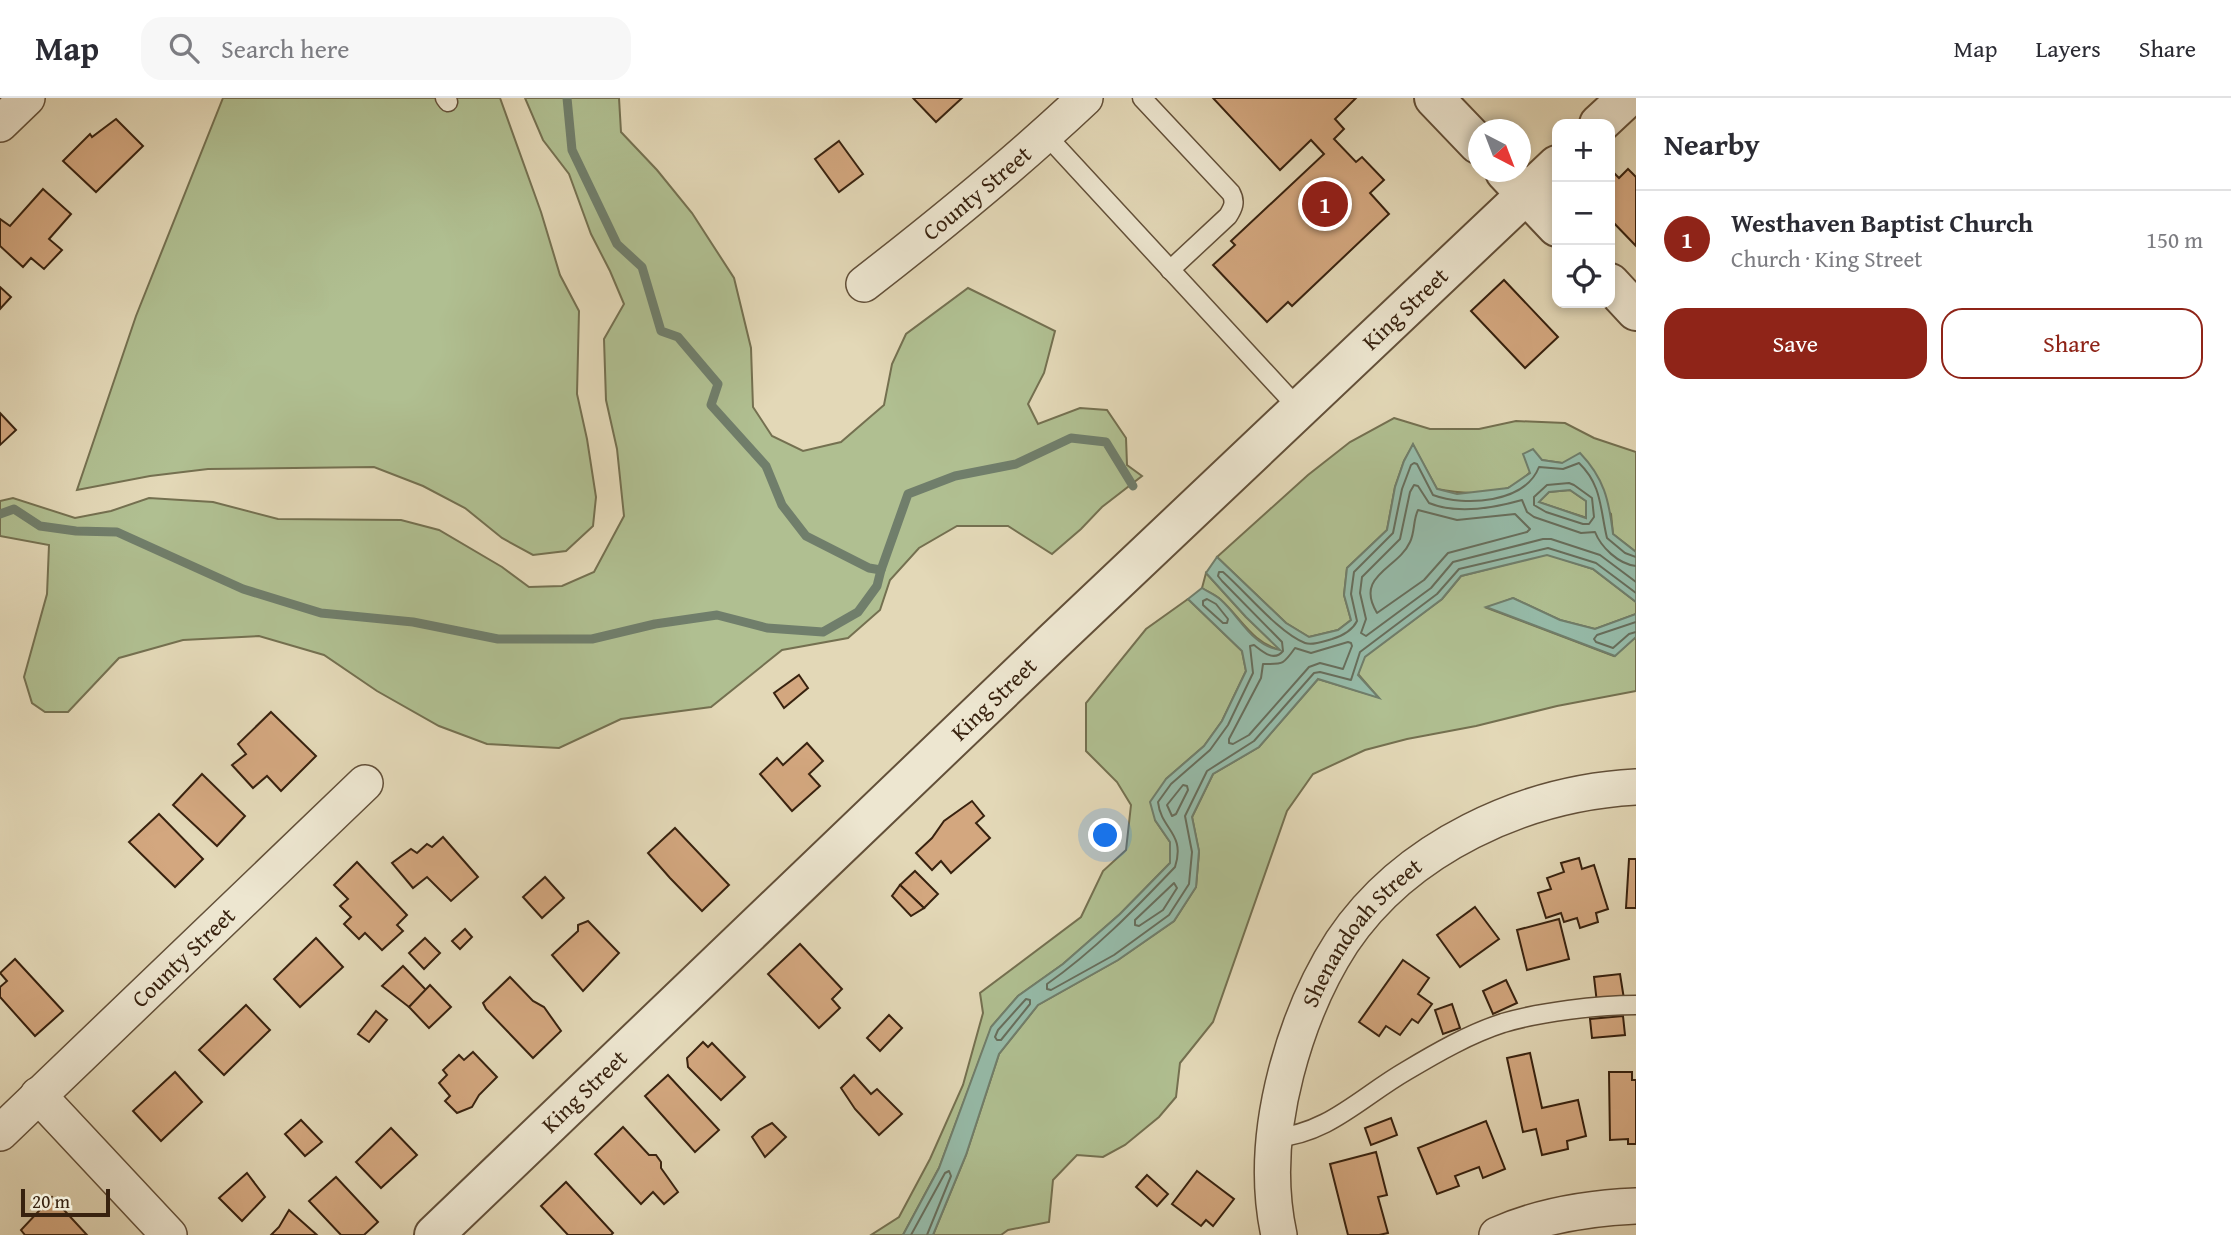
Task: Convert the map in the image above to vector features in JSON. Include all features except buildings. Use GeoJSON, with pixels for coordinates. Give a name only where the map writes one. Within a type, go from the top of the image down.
{"type":"FeatureCollection","features":[{"type":"Feature","properties":{"kind":"street"},"geometry":{"type":"LineString","coordinates":[[0,124],[27,98]]}},
{"type":"Feature","properties":{"kind":"street","name":"County Street"},"geometry":{"type":"LineString","coordinates":[[864,284],[1046,135],[1085,98]]}},
{"type":"Feature","properties":{"kind":"street"},"geometry":{"type":"LineString","coordinates":[[1434,98],[1468,133]]}},
{"type":"Feature","properties":{"kind":"street"},"geometry":{"type":"LineString","coordinates":[[1604,119],[1627,98]]}},
{"type":"Feature","properties":{"kind":"street","name":"King Street"},"geometry":{"type":"LineString","coordinates":[[434,1235],[1299,409],[1516,183],[1552,167]]}},
{"type":"Feature","properties":{"kind":"street"},"geometry":{"type":"LineString","coordinates":[[1516,183],[1552,222]]}},
{"type":"Feature","properties":{"kind":"street"},"geometry":{"type":"LineString","coordinates":[[1615,288],[1636,311]]}},
{"type":"Feature","properties":{"kind":"street","name":"County Street"},"geometry":{"type":"LineString","coordinates":[[0,1133],[365,783]]}},
{"type":"Feature","properties":{"kind":"street","name":"Shenandoah Street"},"geometry":{"type":"LineString","coordinates":[[1279,1235],[1273,1205],[1274,1138],[1280,1096],[1294,1043],[1318,984],[1343,941],[1374,904],[1410,870],[1450,842],[1494,820],[1556,798],[1602,789],[1636,787]]}},
{"type":"Feature","properties":{"kind":"street"},"geometry":{"type":"LineString","coordinates":[[38,1096],[169,1235]]}},
{"type":"Feature","properties":{"kind":"street"},"geometry":{"type":"LineString","coordinates":[[1497,1235],[1559,1214],[1600,1207],[1636,1206]]}},
{"type":"Feature","properties":{"kind":"lane"},"geometry":{"type":"LineString","coordinates":[[1142,98],[1234,199],[1228,216],[1170,270]]}},
{"type":"Feature","properties":{"kind":"lane"},"geometry":{"type":"LineString","coordinates":[[1046,135],[1299,409]]}},
{"type":"Feature","properties":{"kind":"lane"},"geometry":{"type":"LineString","coordinates":[[1274,1138],[1294,1137],[1320,1128],[1405,1071],[1477,1033],[1504,1023],[1565,1011],[1636,1005]]}},
{"type":"Feature","properties":{"kind":"shaded area"},"geometry":{"type":"Polygon","coordinates":[[[223,98],[500,98],[541,212],[560,275],[579,311],[577,394],[596,497],[593,526],[566,551],[533,555],[502,538],[465,508],[423,486],[374,467],[208,469],[150,476],[77,490],[136,316],[223,98]]]}},
{"type":"Feature","properties":{"kind":"shaded area"},"geometry":{"type":"Polygon","coordinates":[[[525,98],[619,98],[621,132],[692,213],[734,278],[751,348],[753,407],[772,436],[803,451],[841,442],[884,405],[892,364],[906,334],[968,288],[1055,331],[1044,373],[1028,404],[1038,424],[1080,408],[1107,410],[1126,438],[1127,465],[1142,476],[1102,507],[1052,554],[1008,526],[957,526],[919,548],[890,580],[880,610],[848,638],[782,650],[711,707],[621,719],[559,748],[487,744],[439,726],[377,691],[324,655],[259,636],[183,640],[119,658],[68,712],[45,712],[32,703],[24,677],[47,594],[49,545],[0,536],[0,501],[13,498],[75,518],[111,511],[149,498],[213,502],[278,519],[401,520],[439,530],[502,567],[529,587],[562,586],[594,572],[624,516],[617,449],[606,400],[604,339],[624,304],[591,234],[569,174],[543,140],[525,98]]]}},
{"type":"Feature","properties":{"kind":"shaded area"},"geometry":{"type":"Polygon","coordinates":[[[1394,418],[1430,429],[1479,429],[1516,421],[1565,423],[1594,438],[1636,452],[1636,552],[1613,534],[1611,514],[1562,463],[1542,460],[1522,480],[1501,491],[1454,492],[1437,489],[1413,445],[1395,487],[1387,530],[1347,568],[1344,595],[1351,620],[1338,630],[1309,637],[1286,623],[1217,557],[1308,475],[1350,442],[1394,418]]]}},
{"type":"Feature","properties":{"kind":"shaded area"},"geometry":{"type":"Polygon","coordinates":[[[1570,490],[1586,501],[1587,518],[1538,502],[1549,492],[1570,490]]]}},
{"type":"Feature","properties":{"kind":"shaded area"},"geometry":{"type":"Polygon","coordinates":[[[1547,554],[1593,569],[1636,602],[1636,614],[1595,629],[1560,620],[1513,598],[1487,608],[1614,656],[1636,637],[1636,691],[1407,739],[1365,750],[1313,774],[1287,811],[1213,1022],[1180,1063],[1176,1097],[1159,1117],[1125,1145],[1103,1157],[1077,1155],[1053,1180],[1049,1222],[1008,1230],[1001,1235],[933,1235],[966,1155],[999,1054],[1038,1005],[1118,960],[1174,921],[1196,887],[1199,852],[1192,817],[1213,774],[1259,747],[1318,679],[1378,697],[1358,674],[1364,657],[1442,599],[1461,576],[1547,554]]]}},
{"type":"Feature","properties":{"kind":"shaded area"},"geometry":{"type":"Polygon","coordinates":[[[1206,573],[1281,650],[1255,636],[1221,600],[1202,588],[1206,573]]]}},
{"type":"Feature","properties":{"kind":"shaded area"},"geometry":{"type":"Polygon","coordinates":[[[1188,599],[1242,651],[1246,671],[1222,721],[1204,746],[1166,779],[1155,820],[1170,842],[1170,863],[1120,914],[1063,964],[1018,996],[992,1026],[939,1168],[903,1235],[871,1235],[899,1217],[930,1159],[963,1085],[983,1013],[980,993],[1081,917],[1103,871],[1126,850],[1131,805],[1117,782],[1086,751],[1086,703],[1146,629],[1188,599]]]}},
{"type":"Feature","properties":{"kind":"water"},"geometry":{"type":"Polygon","coordinates":[[[1413,444],[1437,489],[1457,494],[1508,488],[1530,473],[1523,454],[1533,449],[1542,460],[1562,463],[1580,453],[1595,471],[1604,490],[1613,534],[1636,552],[1636,602],[1593,569],[1547,555],[1461,576],[1442,599],[1365,657],[1358,675],[1379,698],[1318,679],[1259,747],[1213,774],[1192,817],[1199,851],[1196,887],[1174,921],[1118,960],[1038,1005],[999,1054],[966,1155],[933,1235],[903,1235],[939,1168],[991,1027],[1018,996],[1063,964],[1120,914],[1170,863],[1170,842],[1155,820],[1150,802],[1166,779],[1204,746],[1222,721],[1246,671],[1242,651],[1188,599],[1202,588],[1221,600],[1254,637],[1280,650],[1206,573],[1217,557],[1286,623],[1309,637],[1338,630],[1351,620],[1344,595],[1347,568],[1387,530],[1395,487],[1413,444]],[[1570,490],[1549,492],[1539,502],[1586,518],[1586,501],[1570,490]]]}},
{"type":"Feature","properties":{"kind":"water"},"geometry":{"type":"Polygon","coordinates":[[[1513,598],[1560,620],[1595,629],[1636,614],[1636,637],[1615,656],[1486,607],[1513,598]]]}},
{"type":"Feature","properties":{"kind":"waterway"},"geometry":{"type":"LineString","coordinates":[[567,98],[572,150],[617,244],[642,267],[661,331],[678,337],[718,384],[711,405],[766,466],[782,505],[806,536],[869,568],[881,570]]}},
{"type":"Feature","properties":{"kind":"waterway"},"geometry":{"type":"LineString","coordinates":[[0,514],[14,509],[40,526],[76,531],[117,532],[243,589],[321,613],[413,622],[498,639],[592,639],[655,624],[717,615],[767,628],[823,632],[858,612],[877,586],[908,494],[955,476],[1016,464],[1071,438],[1106,442],[1133,486]]}},
{"type":"Feature","properties":{"kind":"place","name":"Westhaven Baptist Church"},"geometry":{"type":"Point","coordinates":[1325,204]}}]}
